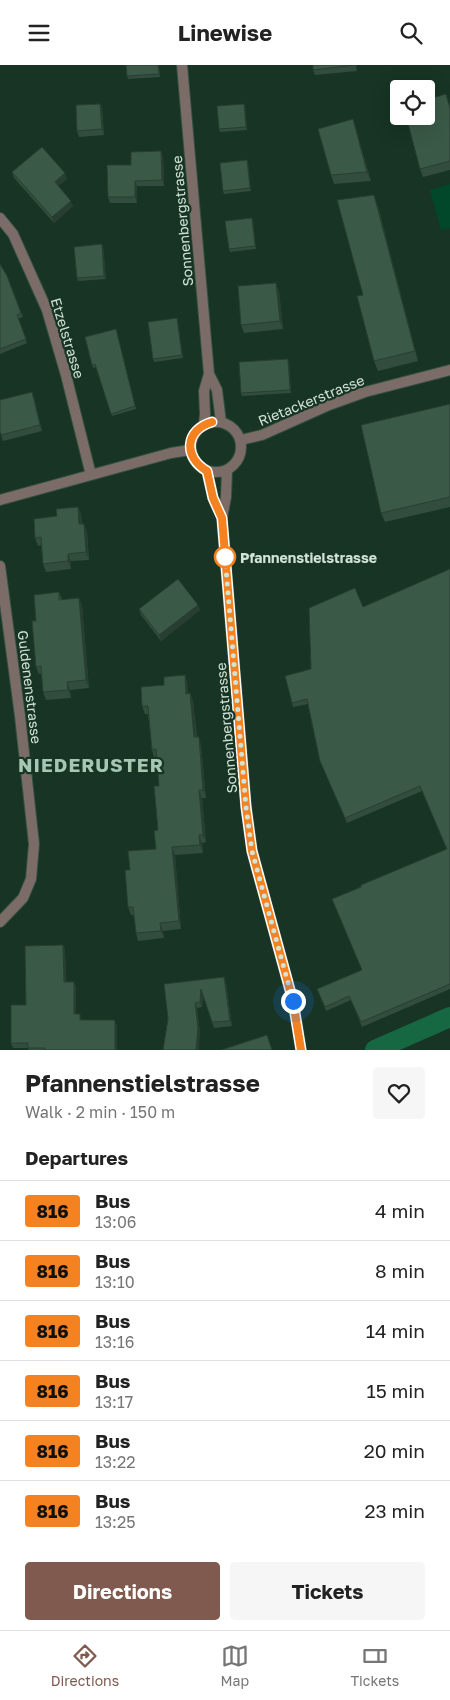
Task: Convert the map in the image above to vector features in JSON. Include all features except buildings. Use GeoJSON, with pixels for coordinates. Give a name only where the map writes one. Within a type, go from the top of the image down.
{"type":"FeatureCollection","features":[{"type":"Feature","properties":{"kind":"street","name":"Sonnenbergstrasse"},"geometry":{"type":"LineString","coordinates":[[182,65],[209,374],[204,391],[204,424]]}},
{"type":"Feature","properties":{"kind":"street","name":"Etzelstrasse"},"geometry":{"type":"LineString","coordinates":[[0,218],[13,234],[47,310],[66,375],[91,475]]}},
{"type":"Feature","properties":{"kind":"street","name":"Rietackerstrasse"},"geometry":{"type":"LineString","coordinates":[[240,440],[262,435],[329,405],[365,392],[450,370]]}},
{"type":"Feature","properties":{"kind":"street","name":"Sonnenbergstrasse"},"geometry":{"type":"LineString","coordinates":[[209,374],[217,390],[221,422]]}},
{"type":"Feature","properties":{"kind":"street"},"geometry":{"type":"LineString","coordinates":[[212,422],[221,422],[230,426],[240,440],[241,447],[237,461],[227,470],[217,473],[207,471],[198,466],[190,450],[191,440],[196,431],[204,424],[212,422]]}},
{"type":"Feature","properties":{"kind":"street"},"geometry":{"type":"LineString","coordinates":[[0,500],[172,453],[190,450]]}},
{"type":"Feature","properties":{"kind":"street","name":"Sonnenbergstrasse"},"geometry":{"type":"LineString","coordinates":[[227,470],[226,497],[222,518],[246,807],[252,851],[293,1001],[301,1050]]}},
{"type":"Feature","properties":{"kind":"street","name":"Sonnenbergstrasse"},"geometry":{"type":"LineString","coordinates":[[207,471],[213,498],[222,518]]}},
{"type":"Feature","properties":{"kind":"street","name":"Guldenenstrasse"},"geometry":{"type":"LineString","coordinates":[[0,565],[20,716],[34,844],[33,869],[29,885],[23,898],[0,922]]}},
{"type":"Feature","properties":{"kind":"green space"},"geometry":{"type":"Polygon","coordinates":[[[450,184],[450,228],[441,230],[430,190],[450,184]]]}},
{"type":"Feature","properties":{"kind":"waterway"},"geometry":{"type":"LineString","coordinates":[[375,1050],[450,1017]]}},
{"type":"Feature","properties":{"kind":"bus line","name":"816"},"geometry":{"type":"LineString","coordinates":[[212,422],[204,424],[196,431],[191,440],[190,450],[198,466],[207,471],[213,498],[222,518],[246,807],[252,851],[284,964],[293,1001],[301,1050]]}},
{"type":"Feature","properties":{"kind":"place","name":"Pfannenstielstrasse"},"geometry":{"type":"Point","coordinates":[225,557]}},
{"type":"Feature","properties":{"kind":"district","name":"NIEDERUSTER"},"geometry":{"type":"Point","coordinates":[91,764]}},
{"type":"Feature","properties":{"kind":"route"},"geometry":{"type":"LineString","coordinates":[[225,557],[246,807],[252,851],[293,1001]]}}]}
